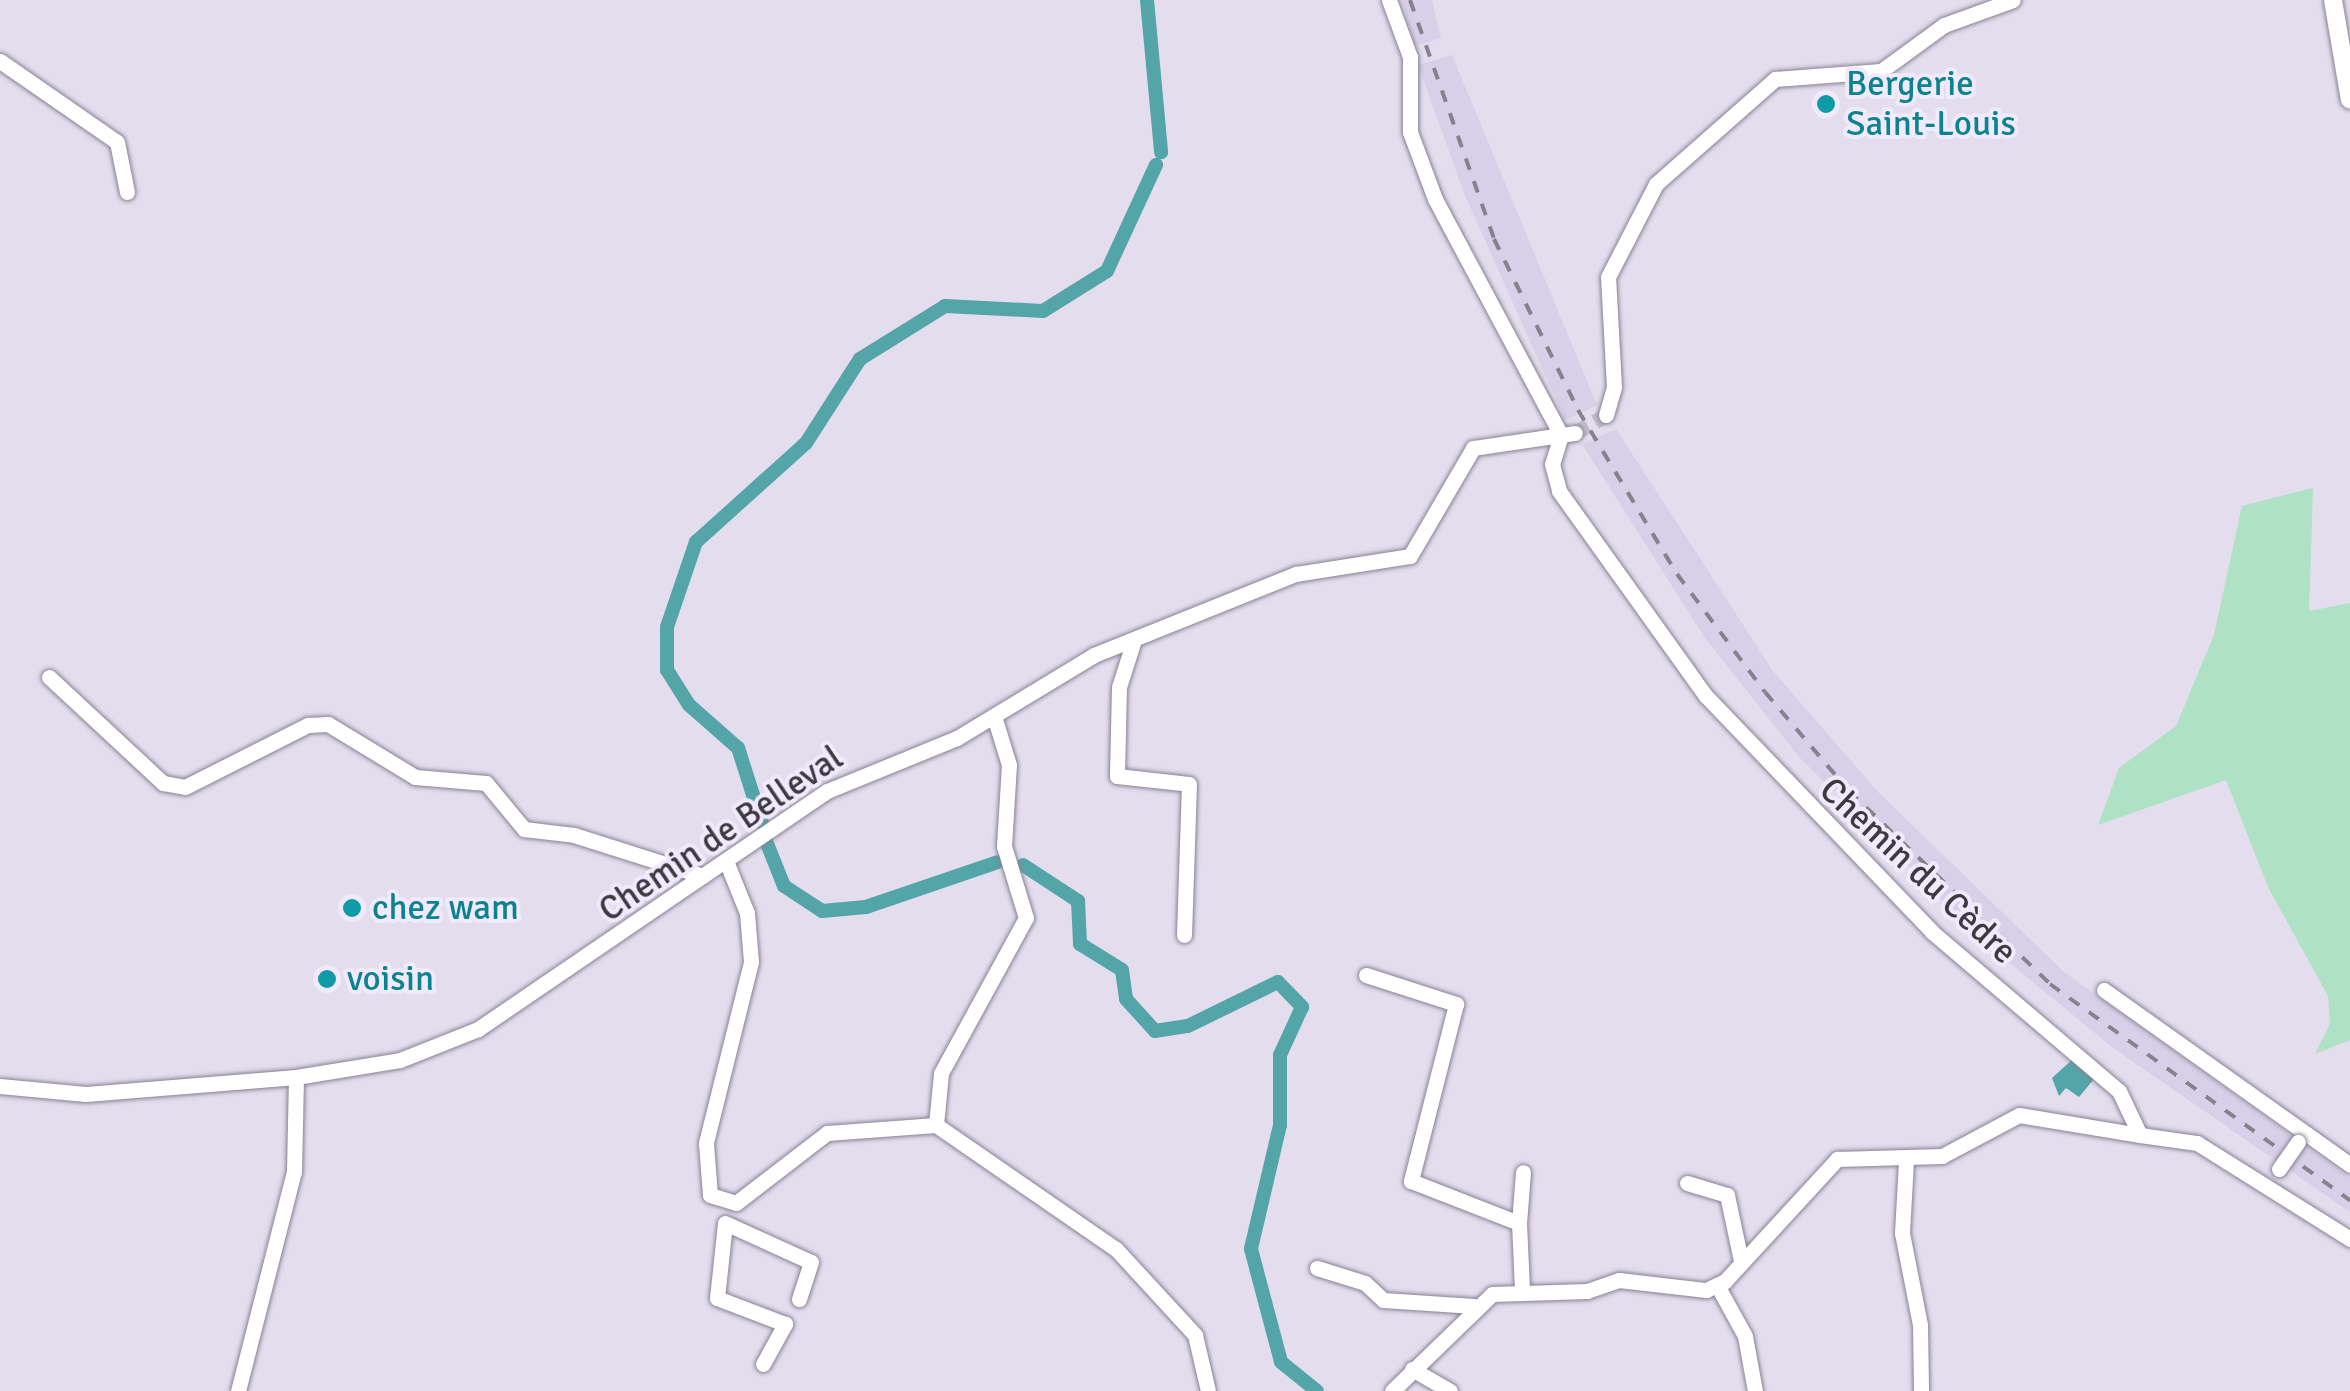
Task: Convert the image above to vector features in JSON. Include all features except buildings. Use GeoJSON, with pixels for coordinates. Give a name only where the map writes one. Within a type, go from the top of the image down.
{"type":"FeatureCollection","features":[{"type":"Feature","properties":{"kind":"main road"},"geometry":{"type":"LineString","coordinates":[[2332,0],[2350,100]]}},
{"type":"Feature","properties":{"kind":"street"},"geometry":{"type":"LineString","coordinates":[[1389,0],[1410,57],[1410,132],[1434,200],[1568,434]]}},
{"type":"Feature","properties":{"kind":"street"},"geometry":{"type":"LineString","coordinates":[[1606,415],[1614,387],[1608,277],[1656,184],[1774,80],[1881,71],[1944,25],[2013,0]]}},
{"type":"Feature","properties":{"kind":"street"},"geometry":{"type":"LineString","coordinates":[[0,61],[117,142],[127,192]]}},
{"type":"Feature","properties":{"kind":"street","name":"Chemin de Belleval"},"geometry":{"type":"LineString","coordinates":[[0,1086],[86,1094],[296,1077],[400,1060],[478,1029],[826,791],[994,716],[1070,666],[1296,574],[1410,556],[1472,448],[1568,434]]}},
{"type":"Feature","properties":{"kind":"street","name":"Chemin du Cèdre"},"geometry":{"type":"LineString","coordinates":[[1568,434],[1552,464],[1559,491],[1706,696],[1932,932],[2119,1091],[2140,1135]]}},
{"type":"Feature","properties":{"kind":"street"},"geometry":{"type":"LineString","coordinates":[[1134,640],[1119,686],[1118,776],[1189,784],[1184,935]]}},
{"type":"Feature","properties":{"kind":"street"},"geometry":{"type":"LineString","coordinates":[[49,677],[163,784],[185,787],[308,725],[328,724],[415,777],[486,783],[524,829],[574,834],[703,876]]}},
{"type":"Feature","properties":{"kind":"street"},"geometry":{"type":"LineString","coordinates":[[936,1125],[941,1072],[1026,918],[1004,846],[1009,765],[994,716]]}},
{"type":"Feature","properties":{"kind":"street"},"geometry":{"type":"LineString","coordinates":[[726,861],[747,913],[751,962],[706,1143],[710,1195],[736,1203],[828,1133],[936,1125],[1116,1249],[1194,1335],[1208,1391]]}},
{"type":"Feature","properties":{"kind":"street"},"geometry":{"type":"LineString","coordinates":[[1366,975],[1459,1010],[1413,1185],[1519,1222]]}},
{"type":"Feature","properties":{"kind":"street"},"geometry":{"type":"LineString","coordinates":[[2104,990],[2301,1138],[2350,1165]]}},
{"type":"Feature","properties":{"kind":"street"},"geometry":{"type":"LineString","coordinates":[[238,1391],[288,1202],[296,1077]]}},
{"type":"Feature","properties":{"kind":"street"},"geometry":{"type":"LineString","coordinates":[[1317,1268],[1365,1284],[1382,1300],[1474,1306],[1522,1288],[1717,1284],[1837,1159],[1906,1161],[1942,1156],[2019,1115],[2140,1135],[2178,1134],[2350,1238]]}},
{"type":"Feature","properties":{"kind":"street"},"geometry":{"type":"LineString","coordinates":[[2267,1186],[2301,1138]]}},
{"type":"Feature","properties":{"kind":"street"},"geometry":{"type":"LineString","coordinates":[[1906,1161],[1902,1233],[1920,1324],[1920,1391]]}},
{"type":"Feature","properties":{"kind":"street"},"geometry":{"type":"LineString","coordinates":[[1522,1288],[1519,1222],[1523,1172]]}},
{"type":"Feature","properties":{"kind":"street"},"geometry":{"type":"LineString","coordinates":[[1687,1184],[1728,1194],[1742,1261]]}},
{"type":"Feature","properties":{"kind":"street"},"geometry":{"type":"LineString","coordinates":[[763,1364],[785,1324],[717,1298],[725,1223],[811,1262],[798,1298]]}},
{"type":"Feature","properties":{"kind":"street"},"geometry":{"type":"LineString","coordinates":[[1717,1284],[1745,1336],[1754,1391]]}},
{"type":"Feature","properties":{"kind":"street"},"geometry":{"type":"LineString","coordinates":[[1392,1391],[1474,1306]]}},
{"type":"Feature","properties":{"kind":"street"},"geometry":{"type":"LineString","coordinates":[[1412,1369],[1450,1391]]}},
{"type":"Feature","properties":{"kind":"shaded area"},"geometry":{"type":"Polygon","coordinates":[[[1402,0],[1432,0],[1441,38],[1415,46],[1402,0]]]}},
{"type":"Feature","properties":{"kind":"shaded area"},"geometry":{"type":"Polygon","coordinates":[[[1452,55],[1597,405],[1565,420],[1464,193],[1418,65],[1452,55]]]}},
{"type":"Feature","properties":{"kind":"shaded area"},"geometry":{"type":"Polygon","coordinates":[[[1616,429],[1773,671],[1878,792],[2064,972],[2350,1178],[2350,1212],[2112,1047],[1983,941],[1800,758],[1705,638],[1582,444],[1616,429]]]}},
{"type":"Feature","properties":{"kind":"shaded area"},"geometry":{"type":"Polygon","coordinates":[[[2313,488],[2309,611],[2350,603],[2350,1040],[2315,1054],[2330,1024],[2328,996],[2268,887],[2226,780],[2098,825],[2119,768],[2176,726],[2214,635],[2242,506],[2313,488]]]}},
{"type":"Feature","properties":{"kind":"shaded area"},"geometry":{"type":"Polygon","coordinates":[[[2073,1059],[2094,1079],[2079,1097],[2066,1088],[2059,1096],[2052,1078],[2073,1059]]]}},
{"type":"Feature","properties":{"kind":"waterway"},"geometry":{"type":"LineString","coordinates":[[1147,0],[1161,152]]}},
{"type":"Feature","properties":{"kind":"waterway"},"geometry":{"type":"LineString","coordinates":[[762,823],[738,748],[689,705],[667,670],[667,627],[696,542],[806,443],[860,359],[945,306],[1043,311],[1107,271],[1156,165]]}},
{"type":"Feature","properties":{"kind":"waterway"},"geometry":{"type":"LineString","coordinates":[[766,841],[784,886],[822,911],[866,907],[998,862]]}},
{"type":"Feature","properties":{"kind":"waterway"},"geometry":{"type":"LineString","coordinates":[[1023,865],[1078,901],[1080,944],[1122,970],[1126,999],[1155,1031],[1188,1026],[1278,982],[1302,1007],[1280,1055],[1280,1125],[1251,1249],[1281,1362],[1317,1391]]}},
{"type":"Feature","properties":{"kind":"tunnel"},"geometry":{"type":"LineString","coordinates":[[1575,433],[1606,415]]}},
{"type":"Feature","properties":{"kind":"railway"},"geometry":{"type":"LineString","coordinates":[[1410,0],[1494,239],[1578,410],[1677,574],[1765,692],[1849,791],[2050,984],[2350,1200]]}},
{"type":"Feature","properties":{"kind":"place","name":"Bergerie Saint-Louis"},"geometry":{"type":"Point","coordinates":[1826,104]}},
{"type":"Feature","properties":{"kind":"place","name":"chez wam"},"geometry":{"type":"Point","coordinates":[352,908]}},
{"type":"Feature","properties":{"kind":"place","name":"voisin"},"geometry":{"type":"Point","coordinates":[327,979]}}]}
